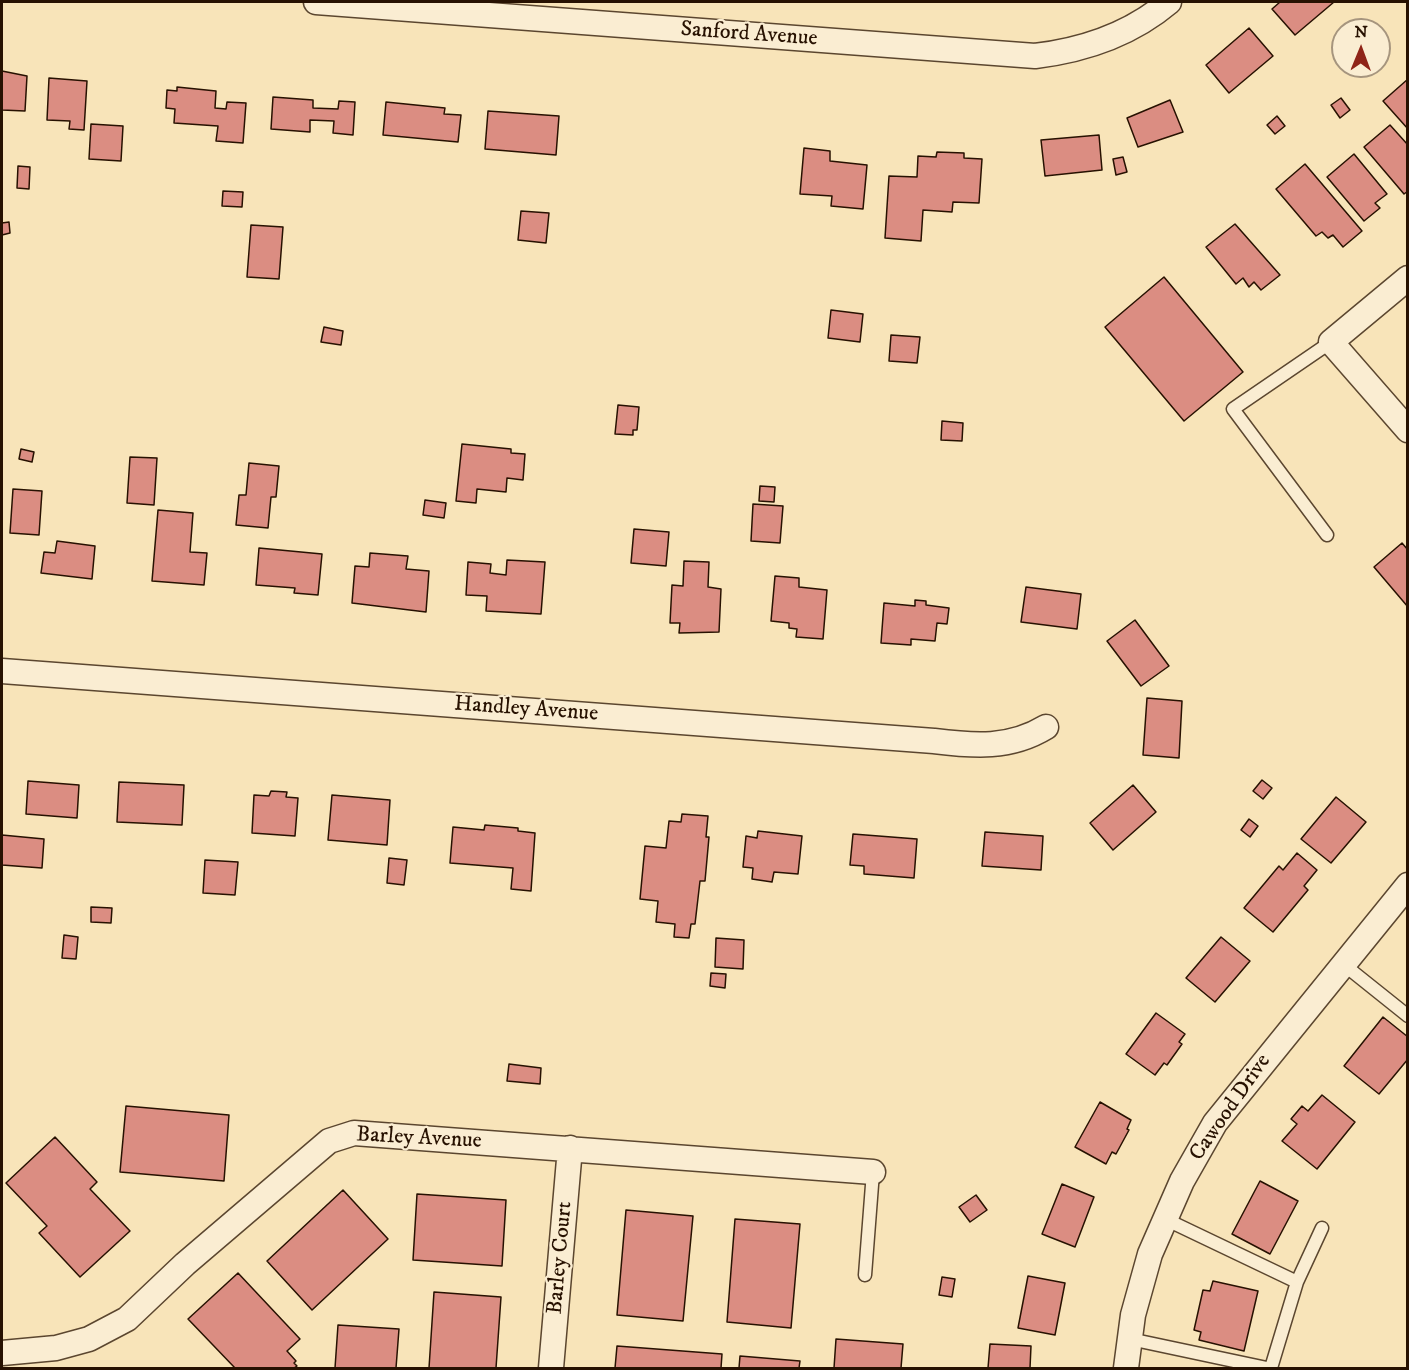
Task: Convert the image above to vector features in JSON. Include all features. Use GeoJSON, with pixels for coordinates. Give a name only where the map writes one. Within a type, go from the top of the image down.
{"type":"FeatureCollection","features":[{"type":"Feature","properties":{"kind":"street","name":"Sanford Avenue"},"geometry":{"type":"LineString","coordinates":[[316,2],[1035,56],[1084,48],[1104,41],[1128,30],[1169,2]]}},
{"type":"Feature","properties":{"kind":"street"},"geometry":{"type":"LineString","coordinates":[[1407,278],[1331,342],[1407,430]]}},
{"type":"Feature","properties":{"kind":"street","name":"Handley Avenue"},"geometry":{"type":"LineString","coordinates":[[2,671],[934,741],[974,746],[1007,744],[1031,736],[1046,727]]}},
{"type":"Feature","properties":{"kind":"street","name":"Cawood Drive"},"geometry":{"type":"LineString","coordinates":[[1126,1368],[1133,1315],[1150,1254],[1182,1181],[1215,1123],[1407,885]]}},
{"type":"Feature","properties":{"kind":"street","name":"Barley Avenue"},"geometry":{"type":"LineString","coordinates":[[2,1353],[15,1354],[67,1345],[89,1339],[127,1319],[185,1264],[329,1141],[354,1133],[873,1172]]}},
{"type":"Feature","properties":{"kind":"street","name":"Barley Court"},"geometry":{"type":"LineString","coordinates":[[551,1368],[570,1148]]}},
{"type":"Feature","properties":{"kind":"lane"},"geometry":{"type":"LineString","coordinates":[[1327,535],[1233,409],[1331,342]]}},
{"type":"Feature","properties":{"kind":"lane"},"geometry":{"type":"LineString","coordinates":[[1343,964],[1407,1016]]}},
{"type":"Feature","properties":{"kind":"lane"},"geometry":{"type":"LineString","coordinates":[[865,1275],[873,1172]]}},
{"type":"Feature","properties":{"kind":"lane"},"geometry":{"type":"LineString","coordinates":[[1165,1219],[1298,1282]]}},
{"type":"Feature","properties":{"kind":"lane"},"geometry":{"type":"LineString","coordinates":[[1130,1339],[1269,1368],[1298,1282],[1322,1228]]}},
{"type":"Feature","properties":{"kind":"building"},"geometry":{"type":"Polygon","coordinates":[[[1280,2],[1334,2],[1295,35],[1272,9],[1280,2]]]}},
{"type":"Feature","properties":{"kind":"building"},"geometry":{"type":"Polygon","coordinates":[[[1249,28],[1273,56],[1229,93],[1206,65],[1249,28]]]}},
{"type":"Feature","properties":{"kind":"building"},"geometry":{"type":"Polygon","coordinates":[[[2,71],[27,76],[25,111],[2,110],[2,71]]]}},
{"type":"Feature","properties":{"kind":"building"},"geometry":{"type":"Polygon","coordinates":[[[49,78],[87,81],[84,130],[69,129],[70,121],[47,120],[49,78]]]}},
{"type":"Feature","properties":{"kind":"building"},"geometry":{"type":"Polygon","coordinates":[[[1408,79],[1408,129],[1383,101],[1408,79]]]}},
{"type":"Feature","properties":{"kind":"building"},"geometry":{"type":"Polygon","coordinates":[[[177,87],[216,91],[215,108],[226,109],[227,102],[246,103],[243,143],[216,141],[218,126],[174,123],[175,109],[166,108],[167,90],[177,91],[177,87]]]}},
{"type":"Feature","properties":{"kind":"building"},"geometry":{"type":"Polygon","coordinates":[[[273,97],[313,100],[313,108],[338,109],[339,101],[355,102],[353,135],[333,133],[334,121],[310,120],[310,132],[271,129],[273,97]]]}},
{"type":"Feature","properties":{"kind":"building"},"geometry":{"type":"Polygon","coordinates":[[[1341,98],[1350,110],[1340,118],[1331,105],[1341,98]]]}},
{"type":"Feature","properties":{"kind":"building"},"geometry":{"type":"Polygon","coordinates":[[[1170,100],[1183,132],[1138,147],[1127,118],[1170,100]]]}},
{"type":"Feature","properties":{"kind":"building"},"geometry":{"type":"Polygon","coordinates":[[[386,102],[445,108],[444,114],[461,115],[458,142],[383,135],[386,102]]]}},
{"type":"Feature","properties":{"kind":"building"},"geometry":{"type":"Polygon","coordinates":[[[488,111],[559,116],[556,155],[485,149],[488,111]]]}},
{"type":"Feature","properties":{"kind":"building"},"geometry":{"type":"Polygon","coordinates":[[[1277,116],[1285,126],[1275,134],[1267,125],[1277,116]]]}},
{"type":"Feature","properties":{"kind":"building"},"geometry":{"type":"Polygon","coordinates":[[[91,124],[123,126],[121,161],[89,159],[91,124]]]}},
{"type":"Feature","properties":{"kind":"building"},"geometry":{"type":"Polygon","coordinates":[[[1390,125],[1408,145],[1408,191],[1404,194],[1364,147],[1390,125]]]}},
{"type":"Feature","properties":{"kind":"building"},"geometry":{"type":"Polygon","coordinates":[[[1099,135],[1102,170],[1045,176],[1041,140],[1099,135]]]}},
{"type":"Feature","properties":{"kind":"building"},"geometry":{"type":"Polygon","coordinates":[[[804,148],[830,151],[830,161],[867,165],[863,209],[831,206],[832,196],[800,194],[804,148]]]}},
{"type":"Feature","properties":{"kind":"building"},"geometry":{"type":"Polygon","coordinates":[[[937,152],[964,153],[964,158],[982,159],[979,203],[953,202],[952,212],[923,210],[921,241],[885,238],[889,176],[917,177],[918,156],[936,157],[937,152]]]}},
{"type":"Feature","properties":{"kind":"building"},"geometry":{"type":"Polygon","coordinates":[[[1354,154],[1387,194],[1375,203],[1380,208],[1364,221],[1327,177],[1354,154]]]}},
{"type":"Feature","properties":{"kind":"building"},"geometry":{"type":"Polygon","coordinates":[[[1123,157],[1127,172],[1116,175],[1113,159],[1123,157]]]}},
{"type":"Feature","properties":{"kind":"building"},"geometry":{"type":"Polygon","coordinates":[[[1305,164],[1362,231],[1343,247],[1333,235],[1328,238],[1322,232],[1316,236],[1276,189],[1305,164]]]}},
{"type":"Feature","properties":{"kind":"building"},"geometry":{"type":"Polygon","coordinates":[[[18,166],[30,167],[29,189],[17,188],[18,166]]]}},
{"type":"Feature","properties":{"kind":"building"},"geometry":{"type":"Polygon","coordinates":[[[223,191],[243,192],[242,207],[222,206],[223,191]]]}},
{"type":"Feature","properties":{"kind":"building"},"geometry":{"type":"Polygon","coordinates":[[[521,211],[549,213],[546,243],[518,240],[521,211]]]}},
{"type":"Feature","properties":{"kind":"building"},"geometry":{"type":"Polygon","coordinates":[[[9,222],[10,233],[2,235],[2,223],[9,222]]]}},
{"type":"Feature","properties":{"kind":"building"},"geometry":{"type":"Polygon","coordinates":[[[1235,224],[1280,275],[1261,290],[1254,282],[1249,287],[1243,278],[1236,284],[1206,247],[1235,224]]]}},
{"type":"Feature","properties":{"kind":"building"},"geometry":{"type":"Polygon","coordinates":[[[251,225],[283,227],[279,279],[247,277],[251,225]]]}},
{"type":"Feature","properties":{"kind":"building"},"geometry":{"type":"Polygon","coordinates":[[[1164,277],[1243,372],[1184,421],[1105,327],[1164,277]]]}},
{"type":"Feature","properties":{"kind":"building"},"geometry":{"type":"Polygon","coordinates":[[[831,310],[863,314],[860,342],[828,338],[831,310]]]}},
{"type":"Feature","properties":{"kind":"building"},"geometry":{"type":"Polygon","coordinates":[[[324,327],[343,331],[341,345],[321,342],[324,327]]]}},
{"type":"Feature","properties":{"kind":"building"},"geometry":{"type":"Polygon","coordinates":[[[891,335],[920,337],[917,363],[889,361],[891,335]]]}},
{"type":"Feature","properties":{"kind":"building"},"geometry":{"type":"Polygon","coordinates":[[[618,405],[639,407],[637,430],[633,430],[633,435],[615,434],[618,405]]]}},
{"type":"Feature","properties":{"kind":"building"},"geometry":{"type":"Polygon","coordinates":[[[942,421],[963,423],[962,441],[941,440],[942,421]]]}},
{"type":"Feature","properties":{"kind":"building"},"geometry":{"type":"Polygon","coordinates":[[[462,444],[511,449],[511,453],[525,454],[523,480],[507,478],[506,492],[477,489],[476,503],[456,501],[462,444]]]}},
{"type":"Feature","properties":{"kind":"building"},"geometry":{"type":"Polygon","coordinates":[[[21,449],[34,452],[32,462],[19,459],[21,449]]]}},
{"type":"Feature","properties":{"kind":"building"},"geometry":{"type":"Polygon","coordinates":[[[130,457],[157,458],[154,505],[127,503],[130,457]]]}},
{"type":"Feature","properties":{"kind":"building"},"geometry":{"type":"Polygon","coordinates":[[[249,463],[279,466],[276,497],[271,497],[268,528],[236,525],[239,495],[246,495],[249,463]]]}},
{"type":"Feature","properties":{"kind":"building"},"geometry":{"type":"Polygon","coordinates":[[[760,486],[775,487],[774,502],[759,501],[760,486]]]}},
{"type":"Feature","properties":{"kind":"building"},"geometry":{"type":"Polygon","coordinates":[[[13,489],[42,491],[39,535],[10,533],[13,489]]]}},
{"type":"Feature","properties":{"kind":"building"},"geometry":{"type":"Polygon","coordinates":[[[425,500],[446,503],[444,518],[423,515],[425,500]]]}},
{"type":"Feature","properties":{"kind":"building"},"geometry":{"type":"Polygon","coordinates":[[[753,504],[783,506],[780,543],[751,541],[753,504]]]}},
{"type":"Feature","properties":{"kind":"building"},"geometry":{"type":"Polygon","coordinates":[[[158,510],[193,513],[190,552],[207,553],[204,585],[152,581],[158,510]]]}},
{"type":"Feature","properties":{"kind":"building"},"geometry":{"type":"Polygon","coordinates":[[[634,529],[669,532],[666,566],[631,563],[634,529]]]}},
{"type":"Feature","properties":{"kind":"building"},"geometry":{"type":"Polygon","coordinates":[[[57,541],[95,546],[92,579],[41,573],[44,552],[55,553],[57,541]]]}},
{"type":"Feature","properties":{"kind":"building"},"geometry":{"type":"Polygon","coordinates":[[[1402,543],[1408,550],[1408,607],[1374,567],[1402,543]]]}},
{"type":"Feature","properties":{"kind":"building"},"geometry":{"type":"Polygon","coordinates":[[[259,548],[322,554],[318,595],[294,593],[295,588],[256,585],[259,548]]]}},
{"type":"Feature","properties":{"kind":"building"},"geometry":{"type":"Polygon","coordinates":[[[370,553],[408,556],[406,569],[429,571],[426,612],[352,603],[355,566],[369,567],[370,553]]]}},
{"type":"Feature","properties":{"kind":"building"},"geometry":{"type":"Polygon","coordinates":[[[507,560],[545,562],[541,614],[486,611],[487,596],[466,595],[468,562],[491,564],[490,573],[506,575],[507,560]]]}},
{"type":"Feature","properties":{"kind":"building"},"geometry":{"type":"Polygon","coordinates":[[[684,561],[709,562],[708,587],[721,589],[719,632],[679,633],[680,623],[670,623],[672,585],[683,586],[684,561]]]}},
{"type":"Feature","properties":{"kind":"building"},"geometry":{"type":"Polygon","coordinates":[[[775,576],[799,578],[799,587],[827,590],[823,639],[796,637],[797,629],[789,628],[789,623],[771,621],[775,576]]]}},
{"type":"Feature","properties":{"kind":"building"},"geometry":{"type":"Polygon","coordinates":[[[1026,587],[1081,594],[1077,629],[1021,622],[1026,587]]]}},
{"type":"Feature","properties":{"kind":"building"},"geometry":{"type":"Polygon","coordinates":[[[915,600],[926,601],[926,605],[949,608],[947,624],[937,623],[935,641],[911,639],[911,645],[881,643],[884,603],[915,606],[915,600]]]}},
{"type":"Feature","properties":{"kind":"building"},"geometry":{"type":"Polygon","coordinates":[[[1135,620],[1169,666],[1141,686],[1107,641],[1135,620]]]}},
{"type":"Feature","properties":{"kind":"building"},"geometry":{"type":"Polygon","coordinates":[[[1147,698],[1182,701],[1179,758],[1143,755],[1147,698]]]}},
{"type":"Feature","properties":{"kind":"building"},"geometry":{"type":"Polygon","coordinates":[[[1262,780],[1272,788],[1263,799],[1253,791],[1262,780]]]}},
{"type":"Feature","properties":{"kind":"building"},"geometry":{"type":"Polygon","coordinates":[[[28,781],[79,785],[77,818],[26,814],[28,781]]]}},
{"type":"Feature","properties":{"kind":"building"},"geometry":{"type":"Polygon","coordinates":[[[119,782],[184,785],[182,825],[117,822],[119,782]]]}},
{"type":"Feature","properties":{"kind":"building"},"geometry":{"type":"Polygon","coordinates":[[[1133,785],[1156,812],[1113,850],[1090,823],[1133,785]]]}},
{"type":"Feature","properties":{"kind":"building"},"geometry":{"type":"Polygon","coordinates":[[[271,791],[287,792],[286,797],[298,798],[295,836],[252,833],[254,795],[269,796],[271,791]]]}},
{"type":"Feature","properties":{"kind":"building"},"geometry":{"type":"Polygon","coordinates":[[[332,795],[390,800],[387,845],[328,840],[332,795]]]}},
{"type":"Feature","properties":{"kind":"building"},"geometry":{"type":"Polygon","coordinates":[[[1336,797],[1366,822],[1331,863],[1301,839],[1336,797]]]}},
{"type":"Feature","properties":{"kind":"building"},"geometry":{"type":"Polygon","coordinates":[[[682,814],[708,816],[706,837],[709,837],[705,881],[700,881],[695,924],[691,924],[689,938],[674,937],[675,924],[656,922],[658,901],[640,899],[645,846],[666,848],[669,821],[681,822],[682,814]]]}},
{"type":"Feature","properties":{"kind":"building"},"geometry":{"type":"Polygon","coordinates":[[[1249,819],[1258,826],[1250,837],[1241,830],[1249,819]]]}},
{"type":"Feature","properties":{"kind":"building"},"geometry":{"type":"Polygon","coordinates":[[[485,825],[518,828],[518,831],[535,833],[531,891],[511,889],[513,868],[450,863],[453,827],[484,830],[485,825]]]}},
{"type":"Feature","properties":{"kind":"building"},"geometry":{"type":"Polygon","coordinates":[[[758,831],[802,836],[798,874],[774,872],[772,882],[752,879],[753,868],[743,867],[746,836],[757,838],[758,831]]]}},
{"type":"Feature","properties":{"kind":"building"},"geometry":{"type":"Polygon","coordinates":[[[985,832],[1043,836],[1041,870],[982,866],[985,832]]]}},
{"type":"Feature","properties":{"kind":"building"},"geometry":{"type":"Polygon","coordinates":[[[853,834],[917,839],[914,878],[864,874],[864,866],[850,865],[853,834]]]}},
{"type":"Feature","properties":{"kind":"building"},"geometry":{"type":"Polygon","coordinates":[[[2,835],[44,839],[42,868],[2,865],[2,835]]]}},
{"type":"Feature","properties":{"kind":"building"},"geometry":{"type":"Polygon","coordinates":[[[1297,853],[1317,870],[1304,886],[1308,890],[1273,932],[1244,908],[1279,866],[1283,870],[1297,853]]]}},
{"type":"Feature","properties":{"kind":"building"},"geometry":{"type":"Polygon","coordinates":[[[389,858],[407,860],[404,885],[387,883],[389,858]]]}},
{"type":"Feature","properties":{"kind":"building"},"geometry":{"type":"Polygon","coordinates":[[[205,860],[238,862],[235,895],[203,893],[205,860]]]}},
{"type":"Feature","properties":{"kind":"building"},"geometry":{"type":"Polygon","coordinates":[[[91,907],[112,908],[111,923],[91,922],[91,907]]]}},
{"type":"Feature","properties":{"kind":"building"},"geometry":{"type":"Polygon","coordinates":[[[64,935],[78,937],[76,959],[62,958],[64,935]]]}},
{"type":"Feature","properties":{"kind":"building"},"geometry":{"type":"Polygon","coordinates":[[[1221,937],[1250,961],[1215,1002],[1186,978],[1221,937]]]}},
{"type":"Feature","properties":{"kind":"building"},"geometry":{"type":"Polygon","coordinates":[[[716,938],[744,940],[743,969],[715,967],[716,938]]]}},
{"type":"Feature","properties":{"kind":"building"},"geometry":{"type":"Polygon","coordinates":[[[711,973],[726,974],[725,988],[710,986],[711,973]]]}},
{"type":"Feature","properties":{"kind":"building"},"geometry":{"type":"Polygon","coordinates":[[[1156,1013],[1185,1034],[1179,1042],[1182,1044],[1167,1065],[1164,1063],[1155,1075],[1126,1054],[1156,1013]]]}},
{"type":"Feature","properties":{"kind":"building"},"geometry":{"type":"Polygon","coordinates":[[[1383,1017],[1408,1037],[1408,1059],[1379,1094],[1344,1066],[1383,1017]]]}},
{"type":"Feature","properties":{"kind":"building"},"geometry":{"type":"Polygon","coordinates":[[[509,1064],[541,1068],[540,1084],[507,1081],[509,1064]]]}},
{"type":"Feature","properties":{"kind":"building"},"geometry":{"type":"Polygon","coordinates":[[[1322,1095],[1355,1122],[1317,1169],[1282,1141],[1297,1124],[1291,1119],[1302,1106],[1308,1111],[1322,1095]]]}},
{"type":"Feature","properties":{"kind":"building"},"geometry":{"type":"Polygon","coordinates":[[[1100,1102],[1131,1120],[1127,1129],[1129,1130],[1116,1154],[1112,1152],[1106,1164],[1075,1147],[1100,1102]]]}},
{"type":"Feature","properties":{"kind":"building"},"geometry":{"type":"Polygon","coordinates":[[[126,1106],[229,1115],[224,1181],[120,1172],[126,1106]]]}},
{"type":"Feature","properties":{"kind":"building"},"geometry":{"type":"Polygon","coordinates":[[[55,1137],[97,1182],[90,1189],[130,1231],[80,1277],[39,1233],[47,1226],[6,1183],[55,1137]]]}},
{"type":"Feature","properties":{"kind":"building"},"geometry":{"type":"Polygon","coordinates":[[[1260,1181],[1298,1201],[1270,1254],[1232,1234],[1260,1181]]]}},
{"type":"Feature","properties":{"kind":"building"},"geometry":{"type":"Polygon","coordinates":[[[1062,1184],[1094,1197],[1075,1247],[1042,1234],[1062,1184]]]}},
{"type":"Feature","properties":{"kind":"building"},"geometry":{"type":"Polygon","coordinates":[[[343,1190],[388,1239],[312,1310],[267,1261],[343,1190]]]}},
{"type":"Feature","properties":{"kind":"building"},"geometry":{"type":"Polygon","coordinates":[[[417,1194],[506,1200],[502,1266],[413,1260],[417,1194]]]}},
{"type":"Feature","properties":{"kind":"building"},"geometry":{"type":"Polygon","coordinates":[[[976,1195],[987,1210],[970,1222],[959,1207],[976,1195]]]}},
{"type":"Feature","properties":{"kind":"building"},"geometry":{"type":"Polygon","coordinates":[[[626,1210],[693,1216],[683,1321],[617,1315],[626,1210]]]}},
{"type":"Feature","properties":{"kind":"building"},"geometry":{"type":"Polygon","coordinates":[[[735,1219],[800,1224],[791,1328],[727,1322],[735,1219]]]}},
{"type":"Feature","properties":{"kind":"building"},"geometry":{"type":"Polygon","coordinates":[[[238,1273],[300,1339],[287,1351],[296,1361],[294,1363],[297,1366],[294,1368],[235,1368],[188,1319],[238,1273]]]}},
{"type":"Feature","properties":{"kind":"building"},"geometry":{"type":"Polygon","coordinates":[[[1028,1276],[1065,1283],[1055,1335],[1018,1328],[1028,1276]]]}},
{"type":"Feature","properties":{"kind":"building"},"geometry":{"type":"Polygon","coordinates":[[[942,1277],[955,1279],[952,1297],[939,1295],[942,1277]]]}},
{"type":"Feature","properties":{"kind":"building"},"geometry":{"type":"Polygon","coordinates":[[[1213,1281],[1258,1291],[1244,1351],[1199,1340],[1201,1332],[1194,1330],[1203,1290],[1210,1291],[1213,1281]]]}},
{"type":"Feature","properties":{"kind":"building"},"geometry":{"type":"Polygon","coordinates":[[[434,1292],[501,1297],[496,1368],[429,1368],[434,1292]]]}},
{"type":"Feature","properties":{"kind":"building"},"geometry":{"type":"Polygon","coordinates":[[[338,1325],[399,1329],[396,1368],[335,1368],[338,1325]]]}},
{"type":"Feature","properties":{"kind":"building"},"geometry":{"type":"Polygon","coordinates":[[[836,1339],[903,1344],[901,1368],[834,1368],[836,1339]]]}},
{"type":"Feature","properties":{"kind":"building"},"geometry":{"type":"Polygon","coordinates":[[[990,1344],[1031,1346],[1030,1368],[988,1368],[990,1344]]]}},
{"type":"Feature","properties":{"kind":"building"},"geometry":{"type":"Polygon","coordinates":[[[617,1346],[722,1354],[721,1368],[615,1368],[617,1346]]]}},
{"type":"Feature","properties":{"kind":"building"},"geometry":{"type":"Polygon","coordinates":[[[740,1356],[800,1361],[799,1368],[739,1368],[740,1356]]]}}]}
